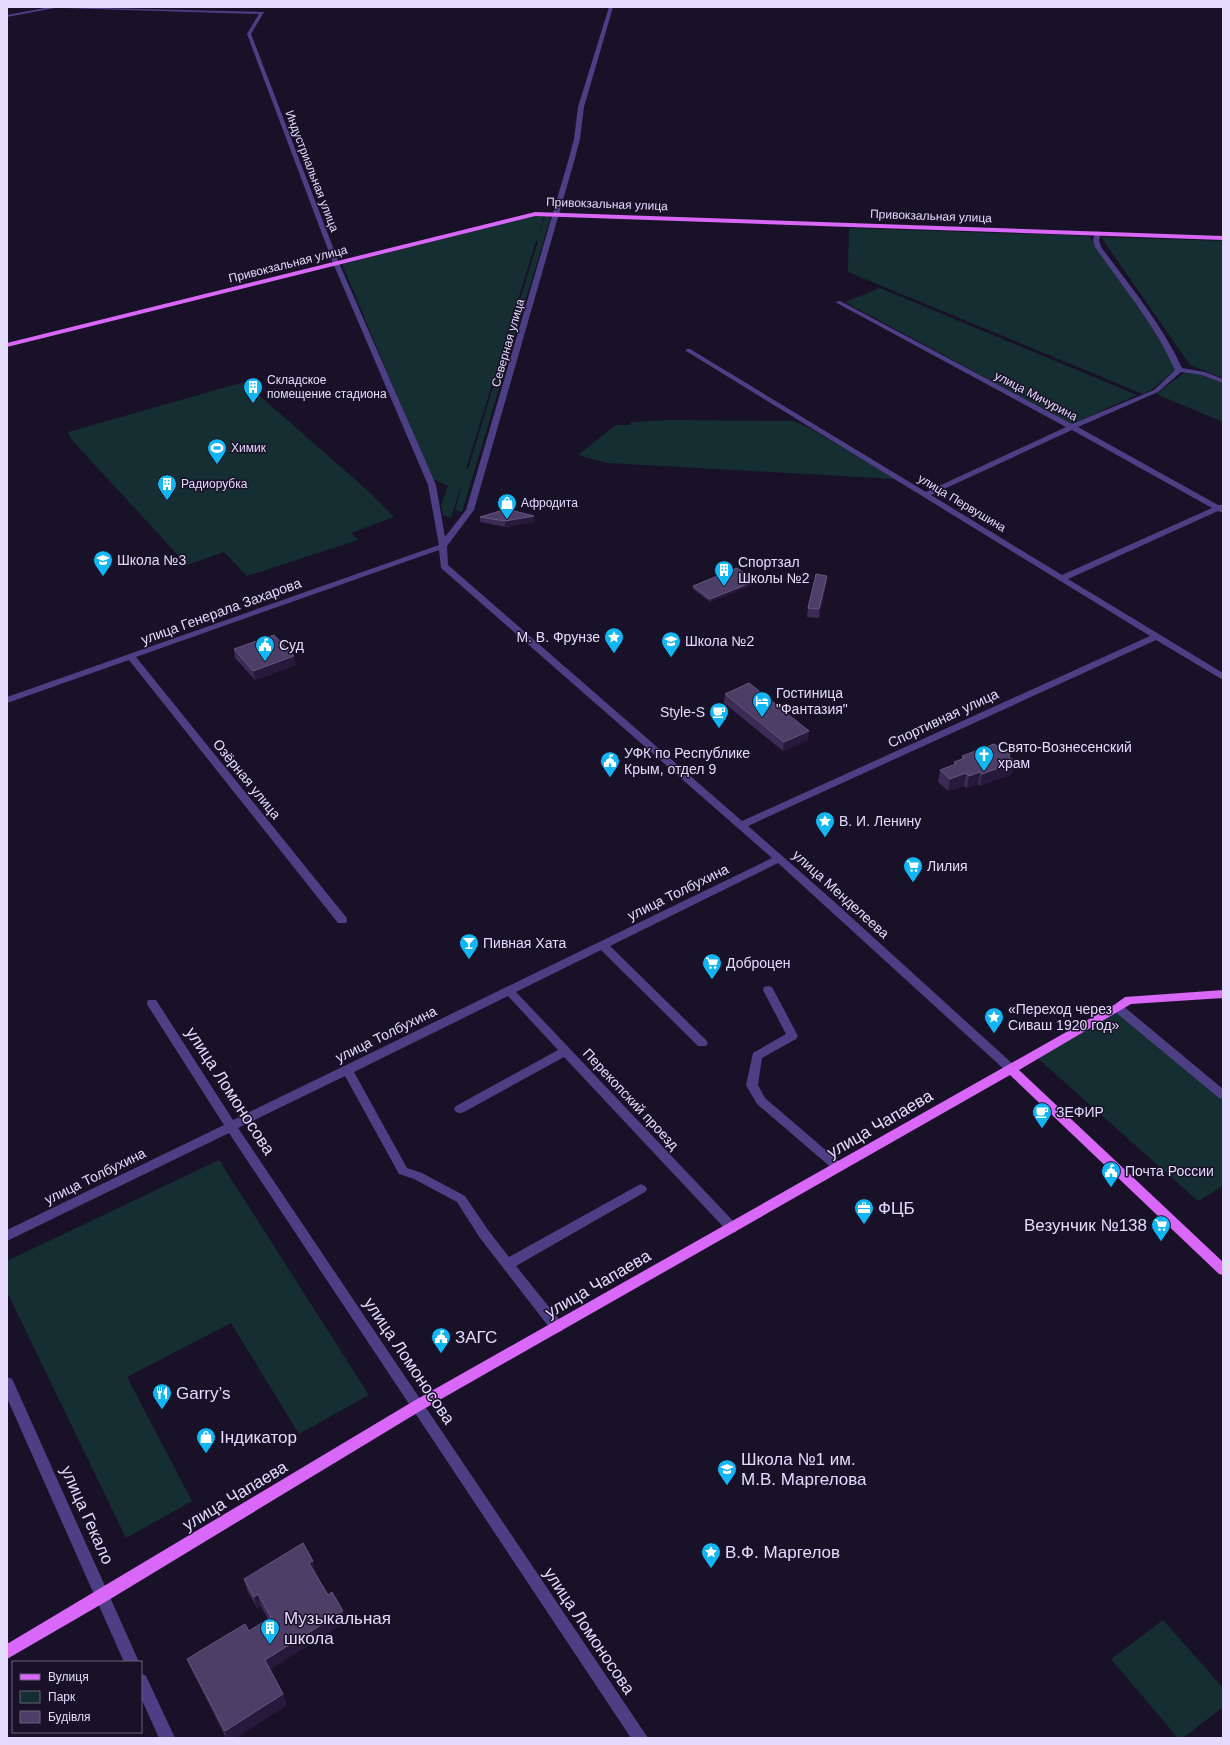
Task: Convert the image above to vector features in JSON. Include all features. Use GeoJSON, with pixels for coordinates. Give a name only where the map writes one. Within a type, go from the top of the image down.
{"type":"FeatureCollection","features":[{"type":"Feature","properties":{"kind":"main road","name":"Привокзальная улица"},"geometry":{"type":"LineString","coordinates":[[7,345],[535,214],[1223,238]]}},
{"type":"Feature","properties":{"kind":"main road","name":"улица Чапаева"},"geometry":{"type":"LineString","coordinates":[[7,1652],[417,1406],[1118,1008],[1129,1000],[1223,994]]}},
{"type":"Feature","properties":{"kind":"main road","name":"улица Менделеева"},"geometry":{"type":"LineString","coordinates":[[1011,1069],[1223,1270]]}},
{"type":"Feature","properties":{"kind":"street"},"geometry":{"type":"LineString","coordinates":[[7,16],[58,7]]}},
{"type":"Feature","properties":{"kind":"street","name":"Индустриальная улица"},"geometry":{"type":"LineString","coordinates":[[63,7],[262,13],[249,34],[336,263],[432,485],[443,546]]}},
{"type":"Feature","properties":{"kind":"street","name":"Северная улица"},"geometry":{"type":"LineString","coordinates":[[443,546],[470,510],[480,469],[497,421],[556,214],[576,139],[581,107],[611,7]]}},
{"type":"Feature","properties":{"kind":"street"},"geometry":{"type":"LineString","coordinates":[[1098,233],[1096,240],[1098,247],[1152,321],[1170,350],[1179,370]]}},
{"type":"Feature","properties":{"kind":"street","name":"улица Мичурина"},"geometry":{"type":"LineString","coordinates":[[838,302],[1221,508]]}},
{"type":"Feature","properties":{"kind":"street","name":"улица Первушина"},"geometry":{"type":"LineString","coordinates":[[688,350],[1223,677]]}},
{"type":"Feature","properties":{"kind":"street"},"geometry":{"type":"LineString","coordinates":[[1179,370],[1203,373],[1223,381]]}},
{"type":"Feature","properties":{"kind":"street"},"geometry":{"type":"LineString","coordinates":[[925,495],[1156,391],[1179,370]]}},
{"type":"Feature","properties":{"kind":"street"},"geometry":{"type":"LineString","coordinates":[[1063,578],[1221,508]]}},
{"type":"Feature","properties":{"kind":"street","name":"улица Генерала Захарова"},"geometry":{"type":"LineString","coordinates":[[7,700],[443,546]]}},
{"type":"Feature","properties":{"kind":"street","name":"улица Менделеева"},"geometry":{"type":"LineString","coordinates":[[443,546],[444,566],[825,899],[1011,1069]]}},
{"type":"Feature","properties":{"kind":"street","name":"Спортивная улица"},"geometry":{"type":"LineString","coordinates":[[740,826],[1157,636]]}},
{"type":"Feature","properties":{"kind":"street","name":"Озёрная улица"},"geometry":{"type":"LineString","coordinates":[[131,656],[342,920]]}},
{"type":"Feature","properties":{"kind":"street","name":"улица Толбухина"},"geometry":{"type":"LineString","coordinates":[[7,1236],[779,859]]}},
{"type":"Feature","properties":{"kind":"street"},"geometry":{"type":"LineString","coordinates":[[602,946],[702,1043]]}},
{"type":"Feature","properties":{"kind":"street"},"geometry":{"type":"LineString","coordinates":[[768,990],[792,1036],[757,1056],[752,1085],[761,1101],[838,1167]]}},
{"type":"Feature","properties":{"kind":"street","name":"Перекопский проезд"},"geometry":{"type":"LineString","coordinates":[[509,991],[732,1228]]}},
{"type":"Feature","properties":{"kind":"street","name":"улица Ломоносова"},"geometry":{"type":"LineString","coordinates":[[152,1003],[231,1127],[640,1738]]}},
{"type":"Feature","properties":{"kind":"street"},"geometry":{"type":"LineString","coordinates":[[1118,1008],[1223,1095]]}},
{"type":"Feature","properties":{"kind":"street"},"geometry":{"type":"LineString","coordinates":[[460,1109],[566,1051]]}},
{"type":"Feature","properties":{"kind":"street"},"geometry":{"type":"LineString","coordinates":[[347,1070],[403,1171],[418,1176],[461,1199],[484,1234],[557,1327]]}},
{"type":"Feature","properties":{"kind":"street"},"geometry":{"type":"LineString","coordinates":[[508,1264],[641,1189]]}},
{"type":"Feature","properties":{"kind":"street","name":"улица Гекало"},"geometry":{"type":"LineString","coordinates":[[7,1383],[132,1661]]}},
{"type":"Feature","properties":{"kind":"street"},"geometry":{"type":"LineString","coordinates":[[142,1683],[167,1738]]}},
{"type":"Feature","properties":{"kind":"green space"},"geometry":{"type":"Polygon","coordinates":[[[534,215],[544,215],[538,237],[545,216],[551,216],[462,512],[455,511],[463,479],[451,518],[443,515],[441,505],[448,486],[433,479],[426,465],[342,264],[534,215]],[[536,241],[466,469],[468,469],[538,241],[536,241]]]}},
{"type":"Feature","properties":{"kind":"green space"},"geometry":{"type":"Polygon","coordinates":[[[849,228],[1089,236],[1149,322],[1176,369],[1151,390],[1143,394],[848,272],[849,228]]]}},
{"type":"Feature","properties":{"kind":"green space"},"geometry":{"type":"Polygon","coordinates":[[[1101,237],[1223,241],[1223,378],[1190,365],[1101,237]]]}},
{"type":"Feature","properties":{"kind":"green space"},"geometry":{"type":"Polygon","coordinates":[[[880,288],[1137,395],[1072,424],[845,302],[880,288]]]}},
{"type":"Feature","properties":{"kind":"green space"},"geometry":{"type":"Polygon","coordinates":[[[1184,373],[1200,374],[1223,383],[1223,422],[1156,394],[1184,373]]]}},
{"type":"Feature","properties":{"kind":"green space","name":"Химик"},"geometry":{"type":"Polygon","coordinates":[[[244,382],[367,490],[394,517],[351,533],[358,540],[247,576],[224,552],[187,565],[71,439],[68,432],[244,382]]]}},
{"type":"Feature","properties":{"kind":"green space"},"geometry":{"type":"Polygon","coordinates":[[[670,420],[793,421],[808,427],[895,479],[607,463],[578,455],[616,425],[630,425],[631,422],[670,420]]]}},
{"type":"Feature","properties":{"kind":"green space"},"geometry":{"type":"Polygon","coordinates":[[[1118,1008],[1223,1095],[1223,1186],[1198,1201],[1034,1055],[1118,1008]]]}},
{"type":"Feature","properties":{"kind":"green space"},"geometry":{"type":"Polygon","coordinates":[[[219,1160],[369,1395],[299,1434],[231,1323],[127,1377],[192,1501],[126,1538],[7,1292],[7,1261],[219,1160]]]}},
{"type":"Feature","properties":{"kind":"green space"},"geometry":{"type":"Polygon","coordinates":[[[1163,1620],[1223,1688],[1223,1707],[1183,1738],[1178,1738],[1111,1659],[1163,1620]]]}},
{"type":"Feature","properties":{"kind":"building"},"geometry":{"type":"Polygon","coordinates":[[[503,510],[510,510],[534,516],[505,521],[480,517],[503,510]]]}},
{"type":"Feature","properties":{"kind":"building","name":"Спортзал Школы №2"},"geometry":{"type":"Polygon","coordinates":[[[737,568],[755,581],[710,599],[693,586],[737,568]]]}},
{"type":"Feature","properties":{"kind":"building"},"geometry":{"type":"Polygon","coordinates":[[[816,574],[827,576],[819,609],[808,608],[816,574]]]}},
{"type":"Feature","properties":{"kind":"building"},"geometry":{"type":"Polygon","coordinates":[[[274,635],[294,656],[253,671],[234,649],[274,635]]]}},
{"type":"Feature","properties":{"kind":"building","name":"Гостиница \"Фантазия\""},"geometry":{"type":"Polygon","coordinates":[[[749,683],[809,731],[784,742],[725,694],[749,683]]]}},
{"type":"Feature","properties":{"kind":"building"},"geometry":{"type":"Polygon","coordinates":[[[994,744],[1010,754],[1009,757],[1015,762],[982,774],[980,772],[969,776],[966,773],[950,779],[940,770],[956,764],[954,762],[965,758],[962,756],[994,744]]]}},
{"type":"Feature","properties":{"kind":"building","name":"Музыкальная школа"},"geometry":{"type":"Polygon","coordinates":[[[303,1543],[313,1561],[309,1563],[328,1595],[332,1592],[343,1611],[265,1660],[283,1694],[225,1731],[187,1659],[245,1624],[249,1631],[271,1617],[258,1594],[254,1597],[244,1579],[303,1543]]]}},
{"type":"Feature","properties":{"kind":"place","name":"Складское помещение стадиона"},"geometry":{"type":"Point","coordinates":[253,404]}},
{"type":"Feature","properties":{"kind":"place","name":"Химик"},"geometry":{"type":"Point","coordinates":[217,465]}},
{"type":"Feature","properties":{"kind":"place","name":"Радиорубка"},"geometry":{"type":"Point","coordinates":[167,501]}},
{"type":"Feature","properties":{"kind":"place","name":"Афродита"},"geometry":{"type":"Point","coordinates":[507,520]}},
{"type":"Feature","properties":{"kind":"place","name":"Школа №3"},"geometry":{"type":"Point","coordinates":[103,577]}},
{"type":"Feature","properties":{"kind":"place","name":"Спортзал Школы №2"},"geometry":{"type":"Point","coordinates":[724,587]}},
{"type":"Feature","properties":{"kind":"place","name":"М. В. Фрунзе"},"geometry":{"type":"Point","coordinates":[614,654]}},
{"type":"Feature","properties":{"kind":"place","name":"Школа №2"},"geometry":{"type":"Point","coordinates":[671,658]}},
{"type":"Feature","properties":{"kind":"place","name":"Суд"},"geometry":{"type":"Point","coordinates":[265,662]}},
{"type":"Feature","properties":{"kind":"place","name":"Гостиница \"Фантазия\""},"geometry":{"type":"Point","coordinates":[762,718]}},
{"type":"Feature","properties":{"kind":"place","name":"Style-S"},"geometry":{"type":"Point","coordinates":[719,729]}},
{"type":"Feature","properties":{"kind":"place","name":"Свято-Вознесенский храм"},"geometry":{"type":"Point","coordinates":[984,772]}},
{"type":"Feature","properties":{"kind":"place","name":"УФК по Республике Крым, отдел 9"},"geometry":{"type":"Point","coordinates":[610,778]}},
{"type":"Feature","properties":{"kind":"place","name":"В. И. Ленину"},"geometry":{"type":"Point","coordinates":[825,838]}},
{"type":"Feature","properties":{"kind":"place","name":"Лилия"},"geometry":{"type":"Point","coordinates":[913,883]}},
{"type":"Feature","properties":{"kind":"place","name":"Пивная Хата"},"geometry":{"type":"Point","coordinates":[469,960]}},
{"type":"Feature","properties":{"kind":"place","name":"Доброцен"},"geometry":{"type":"Point","coordinates":[712,980]}},
{"type":"Feature","properties":{"kind":"place","name":"«Переход через Сиваш 1920 год»"},"geometry":{"type":"Point","coordinates":[994,1034]}},
{"type":"Feature","properties":{"kind":"place","name":"ЗЕФИР"},"geometry":{"type":"Point","coordinates":[1042,1129]}},
{"type":"Feature","properties":{"kind":"place","name":"Почта России"},"geometry":{"type":"Point","coordinates":[1111,1188]}},
{"type":"Feature","properties":{"kind":"place","name":"ФЦБ"},"geometry":{"type":"Point","coordinates":[864,1225]}},
{"type":"Feature","properties":{"kind":"place","name":"Везунчик №138"},"geometry":{"type":"Point","coordinates":[1161,1242]}},
{"type":"Feature","properties":{"kind":"place","name":"ЗАГС"},"geometry":{"type":"Point","coordinates":[441,1354]}},
{"type":"Feature","properties":{"kind":"place","name":"Garry’s"},"geometry":{"type":"Point","coordinates":[162,1410]}},
{"type":"Feature","properties":{"kind":"place","name":"Індикатор"},"geometry":{"type":"Point","coordinates":[206,1454]}},
{"type":"Feature","properties":{"kind":"place","name":"Школа №1 им. М.В. Маргелова"},"geometry":{"type":"Point","coordinates":[727,1486]}},
{"type":"Feature","properties":{"kind":"place","name":"В.Ф. Маргелов"},"geometry":{"type":"Point","coordinates":[711,1569]}},
{"type":"Feature","properties":{"kind":"place","name":"Музыкальная школа"},"geometry":{"type":"Point","coordinates":[270,1645]}}]}
